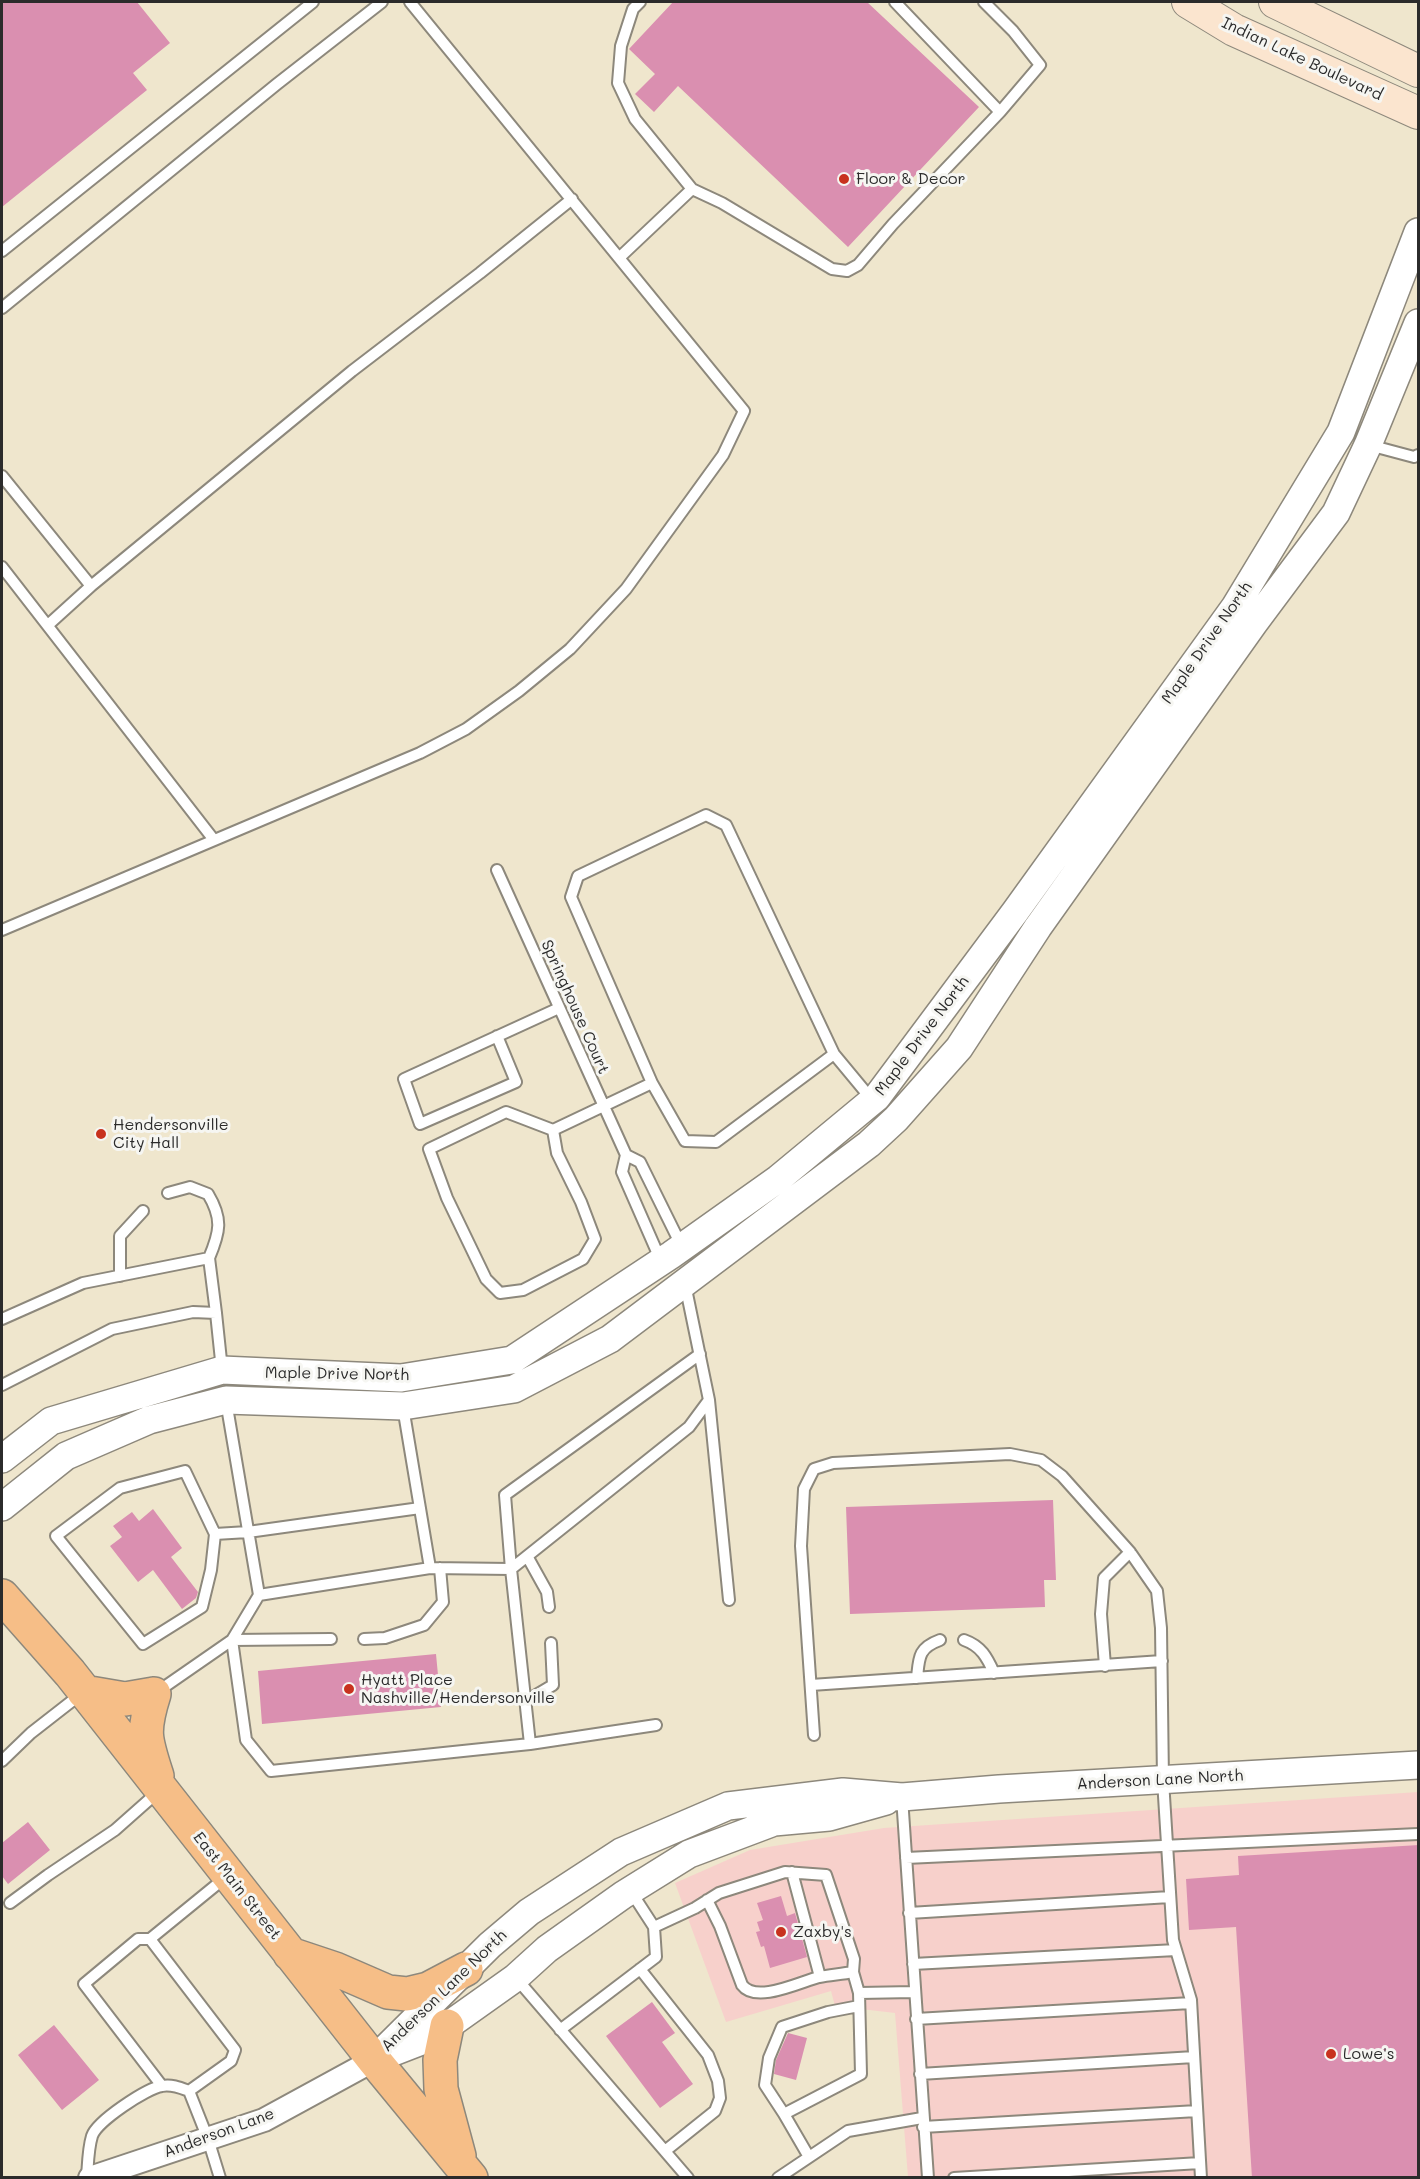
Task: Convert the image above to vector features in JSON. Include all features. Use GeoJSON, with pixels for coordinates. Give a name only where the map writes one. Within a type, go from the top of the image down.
{"type":"FeatureCollection","features":[{"type":"Feature","properties":{"kind":"main road","name":"Indian Lake Boulevard"},"geometry":{"type":"LineString","coordinates":[[1188,2],[1234,30],[1419,112]]}},
{"type":"Feature","properties":{"kind":"main road"},"geometry":{"type":"LineString","coordinates":[[1275,2],[1419,71]]}},
{"type":"Feature","properties":{"kind":"main road","name":"East Main Street"},"geometry":{"type":"LineString","coordinates":[[2,1596],[84,1692],[374,2060],[467,2172]]}},
{"type":"Feature","properties":{"kind":"main road"},"geometry":{"type":"LineString","coordinates":[[84,1692],[125,1699],[154,1694],[147,1720],[145,1740],[161,1789]]}},
{"type":"Feature","properties":{"kind":"main road"},"geometry":{"type":"LineString","coordinates":[[290,1954],[335,1969],[388,1992],[406,1994],[428,1989],[466,1969]]}},
{"type":"Feature","properties":{"kind":"main road"},"geometry":{"type":"LineString","coordinates":[[447,2026],[440,2060],[441,2089],[467,2172]]}},
{"type":"Feature","properties":{"kind":"street","name":"Maple Drive North"},"geometry":{"type":"LineString","coordinates":[[2,1507],[66,1456],[149,1420],[226,1400],[403,1406],[514,1389],[610,1339],[869,1144],[896,1119],[959,1048],[1244,615],[1341,432],[1419,232]]}},
{"type":"Feature","properties":{"kind":"street","name":"Maple Drive North"},"geometry":{"type":"LineString","coordinates":[[2,1459],[51,1421],[222,1370],[401,1378],[512,1360],[671,1255],[778,1179],[875,1099],[1015,912],[1244,615],[1336,513],[1368,445],[1419,323]]}},
{"type":"Feature","properties":{"kind":"street"},"geometry":{"type":"LineString","coordinates":[[1341,432],[1368,445]]}},
{"type":"Feature","properties":{"kind":"street"},"geometry":{"type":"LineString","coordinates":[[1015,912],[1038,927]]}},
{"type":"Feature","properties":{"kind":"street"},"geometry":{"type":"LineString","coordinates":[[875,1099],[896,1119]]}},
{"type":"Feature","properties":{"kind":"street"},"geometry":{"type":"LineString","coordinates":[[671,1255],[685,1283]]}},
{"type":"Feature","properties":{"kind":"street"},"geometry":{"type":"LineString","coordinates":[[222,1370],[226,1400]]}},
{"type":"Feature","properties":{"kind":"street"},"geometry":{"type":"LineString","coordinates":[[401,1378],[403,1406]]}},
{"type":"Feature","properties":{"kind":"street","name":"Anderson Lane North"},"geometry":{"type":"LineString","coordinates":[[374,2060],[490,1945],[529,1912],[621,1852],[728,1806],[843,1792],[902,1797],[1419,1765]]}},
{"type":"Feature","properties":{"kind":"street","name":"Anderson Lane North"},"geometry":{"type":"LineString","coordinates":[[374,2060],[432,2037],[515,1978],[547,1949],[630,1890],[689,1854],[774,1822],[830,1817],[902,1797]]}},
{"type":"Feature","properties":{"kind":"street","name":"Anderson Lane"},"geometry":{"type":"LineString","coordinates":[[88,2178],[264,2120],[374,2060]]}},
{"type":"Feature","properties":{"kind":"lane"},"geometry":{"type":"LineString","coordinates":[[2,251],[313,2]]}},
{"type":"Feature","properties":{"kind":"lane"},"geometry":{"type":"LineString","coordinates":[[2,308],[268,91],[382,2]]}},
{"type":"Feature","properties":{"kind":"lane"},"geometry":{"type":"LineString","coordinates":[[2,930],[420,753],[466,729],[519,691],[570,649],[626,589],[723,455],[744,411],[410,2]]}},
{"type":"Feature","properties":{"kind":"lane"},"geometry":{"type":"LineString","coordinates":[[640,2],[633,9],[621,46],[618,83],[635,120],[692,189],[722,202],[832,269],[847,272],[858,266],[893,225],[1000,112],[1040,65],[1013,31],[984,2]]}},
{"type":"Feature","properties":{"kind":"lane"},"geometry":{"type":"LineString","coordinates":[[895,2],[1000,112]]}},
{"type":"Feature","properties":{"kind":"lane"},"geometry":{"type":"LineString","coordinates":[[619,258],[692,189]]}},
{"type":"Feature","properties":{"kind":"lane"},"geometry":{"type":"LineString","coordinates":[[48,625],[91,586],[352,371],[572,199]]}},
{"type":"Feature","properties":{"kind":"lane"},"geometry":{"type":"LineString","coordinates":[[1368,445],[1414,457],[1419,456]]}},
{"type":"Feature","properties":{"kind":"lane"},"geometry":{"type":"LineString","coordinates":[[2,476],[91,586]]}},
{"type":"Feature","properties":{"kind":"lane"},"geometry":{"type":"LineString","coordinates":[[2,567],[214,840]]}},
{"type":"Feature","properties":{"kind":"lane"},"geometry":{"type":"LineString","coordinates":[[834,1054],[716,1142],[685,1141],[652,1083],[571,897],[578,876],[706,815],[726,825],[834,1054],[875,1099]]}},
{"type":"Feature","properties":{"kind":"lane","name":"Springhouse Court"},"geometry":{"type":"LineString","coordinates":[[497,870],[626,1155]]}},
{"type":"Feature","properties":{"kind":"lane"},"geometry":{"type":"LineString","coordinates":[[497,1036],[516,1082],[420,1125],[404,1079],[497,1036],[559,1008]]}},
{"type":"Feature","properties":{"kind":"lane"},"geometry":{"type":"LineString","coordinates":[[553,1130],[557,1153],[581,1202],[595,1239],[583,1259],[523,1290],[500,1293],[486,1279],[447,1198],[429,1149],[506,1112],[553,1130],[652,1083]]}},
{"type":"Feature","properties":{"kind":"lane"},"geometry":{"type":"LineString","coordinates":[[626,1155],[640,1162],[671,1255],[622,1172],[626,1155]]}},
{"type":"Feature","properties":{"kind":"lane"},"geometry":{"type":"LineString","coordinates":[[168,1193],[190,1188],[208,1194],[217,1209],[219,1233],[209,1258],[222,1370]]}},
{"type":"Feature","properties":{"kind":"lane"},"geometry":{"type":"LineString","coordinates":[[120,1276],[120,1236],[143,1211]]}},
{"type":"Feature","properties":{"kind":"lane"},"geometry":{"type":"LineString","coordinates":[[2,1319],[83,1283],[209,1258]]}},
{"type":"Feature","properties":{"kind":"lane"},"geometry":{"type":"LineString","coordinates":[[685,1283],[709,1400],[729,1600]]}},
{"type":"Feature","properties":{"kind":"lane"},"geometry":{"type":"LineString","coordinates":[[2,1385],[112,1329],[193,1312],[216,1313]]}},
{"type":"Feature","properties":{"kind":"lane"},"geometry":{"type":"LineString","coordinates":[[530,1744],[505,1495],[700,1354]]}},
{"type":"Feature","properties":{"kind":"lane"},"geometry":{"type":"LineString","coordinates":[[154,1694],[232,1640],[259,1595],[226,1400]]}},
{"type":"Feature","properties":{"kind":"lane"},"geometry":{"type":"LineString","coordinates":[[259,1595],[435,1568],[511,1569],[689,1427],[709,1400]]}},
{"type":"Feature","properties":{"kind":"lane"},"geometry":{"type":"LineString","coordinates":[[364,1639],[385,1638],[424,1625],[443,1602],[420,1508],[403,1406]]}},
{"type":"Feature","properties":{"kind":"lane"},"geometry":{"type":"LineString","coordinates":[[814,1735],[801,1546],[804,1489],[814,1469],[833,1463],[1010,1454],[1041,1460],[1062,1476],[1130,1552],[1157,1591],[1161,1628],[1163,1780],[1173,1940],[1191,2003],[1201,2178]]}},
{"type":"Feature","properties":{"kind":"lane"},"geometry":{"type":"LineString","coordinates":[[185,1471],[215,1534],[211,1570],[202,1607],[143,1644],[56,1536],[120,1488],[185,1471]]}},
{"type":"Feature","properties":{"kind":"lane"},"geometry":{"type":"LineString","coordinates":[[215,1534],[248,1532],[420,1508]]}},
{"type":"Feature","properties":{"kind":"lane"},"geometry":{"type":"LineString","coordinates":[[1104,1666],[1101,1614],[1104,1578],[1130,1552]]}},
{"type":"Feature","properties":{"kind":"lane"},"geometry":{"type":"LineString","coordinates":[[527,1557],[548,1592],[549,1607]]}},
{"type":"Feature","properties":{"kind":"lane"},"geometry":{"type":"LineString","coordinates":[[232,1640],[331,1639]]}},
{"type":"Feature","properties":{"kind":"lane"},"geometry":{"type":"LineString","coordinates":[[232,1640],[246,1740],[271,1771],[530,1744],[656,1725]]}},
{"type":"Feature","properties":{"kind":"lane"},"geometry":{"type":"LineString","coordinates":[[917,1678],[919,1656],[927,1644],[940,1640]]}},
{"type":"Feature","properties":{"kind":"lane"},"geometry":{"type":"LineString","coordinates":[[964,1640],[974,1643],[986,1654],[994,1673]]}},
{"type":"Feature","properties":{"kind":"lane"},"geometry":{"type":"LineString","coordinates":[[526,1701],[553,1685],[551,1643]]}},
{"type":"Feature","properties":{"kind":"lane"},"geometry":{"type":"LineString","coordinates":[[811,1685],[1162,1661]]}},
{"type":"Feature","properties":{"kind":"lane"},"geometry":{"type":"LineString","coordinates":[[3,1757],[84,1692]]}},
{"type":"Feature","properties":{"kind":"lane"},"geometry":{"type":"LineString","coordinates":[[10,1903],[115,1830],[161,1789]]}},
{"type":"Feature","properties":{"kind":"lane"},"geometry":{"type":"LineString","coordinates":[[902,1797],[928,2178]]}},
{"type":"Feature","properties":{"kind":"lane"},"geometry":{"type":"LineString","coordinates":[[906,1858],[1058,1849],[1419,1834]]}},
{"type":"Feature","properties":{"kind":"lane"},"geometry":{"type":"LineString","coordinates":[[654,1927],[719,1893],[785,1872],[826,1875],[854,1959],[853,1972],[859,1993],[861,2074],[784,2114]]}},
{"type":"Feature","properties":{"kind":"lane"},"geometry":{"type":"LineString","coordinates":[[792,1872],[820,1977]]}},
{"type":"Feature","properties":{"kind":"lane"},"geometry":{"type":"LineString","coordinates":[[162,2086],[84,1984],[138,1939],[150,1939],[228,1875]]}},
{"type":"Feature","properties":{"kind":"lane"},"geometry":{"type":"LineString","coordinates":[[560,2030],[656,1957],[654,1927],[630,1890]]}},
{"type":"Feature","properties":{"kind":"lane"},"geometry":{"type":"LineString","coordinates":[[909,1913],[1170,1897]]}},
{"type":"Feature","properties":{"kind":"lane"},"geometry":{"type":"LineString","coordinates":[[708,1900],[742,1985],[752,1993],[768,1992],[820,1977],[853,1972]]}},
{"type":"Feature","properties":{"kind":"lane"},"geometry":{"type":"LineString","coordinates":[[150,1939],[235,2050],[231,2061],[189,2091]]}},
{"type":"Feature","properties":{"kind":"lane"},"geometry":{"type":"LineString","coordinates":[[913,1964],[1176,1950]]}},
{"type":"Feature","properties":{"kind":"lane"},"geometry":{"type":"LineString","coordinates":[[640,1970],[708,2055],[719,2090],[720,2098],[715,2111],[665,2151]]}},
{"type":"Feature","properties":{"kind":"lane"},"geometry":{"type":"LineString","coordinates":[[515,1978],[688,2178]]}},
{"type":"Feature","properties":{"kind":"lane"},"geometry":{"type":"LineString","coordinates":[[859,1993],[914,1992]]}},
{"type":"Feature","properties":{"kind":"lane"},"geometry":{"type":"LineString","coordinates":[[916,2019],[1191,2003]]}},
{"type":"Feature","properties":{"kind":"lane"},"geometry":{"type":"LineString","coordinates":[[809,2157],[765,2085],[769,2058],[782,2027],[828,2012],[859,2006]]}},
{"type":"Feature","properties":{"kind":"lane"},"geometry":{"type":"LineString","coordinates":[[920,2074],[1194,2057]]}},
{"type":"Feature","properties":{"kind":"lane"},"geometry":{"type":"LineString","coordinates":[[88,2178],[92,2134],[112,2114],[147,2091],[162,2086],[177,2086],[189,2091],[220,2178]]}},
{"type":"Feature","properties":{"kind":"lane"},"geometry":{"type":"LineString","coordinates":[[778,2178],[848,2131],[923,2123],[1197,2111]]}},
{"type":"Feature","properties":{"kind":"lane"},"geometry":{"type":"LineString","coordinates":[[954,2178],[1200,2163]]}},
{"type":"Feature","properties":{"kind":"shaded area"},"geometry":{"type":"Polygon","coordinates":[[[1418,1792],[1418,2177],[908,2177],[895,2013],[835,2006],[831,1991],[726,2022],[675,1883],[750,1850],[884,1828],[1418,1792]]]}},
{"type":"Feature","properties":{"kind":"building"},"geometry":{"type":"Polygon","coordinates":[[[2,2],[137,2],[170,43],[133,73],[147,90],[2,207],[2,2]]]}},
{"type":"Feature","properties":{"kind":"building","name":"Floor & Decor"},"geometry":{"type":"Polygon","coordinates":[[[673,2],[867,2],[979,107],[848,247],[678,86],[654,112],[635,94],[655,74],[629,49],[673,2]]]}},
{"type":"Feature","properties":{"kind":"building"},"geometry":{"type":"Polygon","coordinates":[[[1053,1500],[1056,1580],[1044,1580],[1045,1607],[850,1614],[846,1507],[1053,1500]]]}},
{"type":"Feature","properties":{"kind":"building"},"geometry":{"type":"Polygon","coordinates":[[[153,1509],[182,1548],[171,1557],[198,1592],[196,1598],[182,1609],[153,1570],[138,1582],[110,1546],[122,1537],[113,1526],[132,1512],[139,1521],[153,1509]]]}},
{"type":"Feature","properties":{"kind":"building","name":"Hyatt Place Nashville/Hendersonville"},"geometry":{"type":"Polygon","coordinates":[[[436,1654],[441,1707],[262,1724],[258,1671],[436,1654]]]}},
{"type":"Feature","properties":{"kind":"building"},"geometry":{"type":"Polygon","coordinates":[[[28,1822],[50,1850],[8,1884],[2,1876],[2,1843],[28,1822]]]}},
{"type":"Feature","properties":{"kind":"building","name":"Lowe's"},"geometry":{"type":"Polygon","coordinates":[[[1419,1845],[1419,2178],[1252,2178],[1236,1927],[1189,1930],[1186,1879],[1239,1875],[1238,1856],[1419,1845]]]}},
{"type":"Feature","properties":{"kind":"building","name":"Zaxby's"},"geometry":{"type":"Polygon","coordinates":[[[781,1896],[787,1916],[795,1913],[807,1957],[770,1968],[764,1946],[761,1947],[756,1932],[760,1931],[757,1922],[763,1920],[757,1903],[781,1896]]]}},
{"type":"Feature","properties":{"kind":"building"},"geometry":{"type":"Polygon","coordinates":[[[652,2002],[675,2033],[662,2042],[693,2084],[660,2108],[606,2036],[652,2002]]]}},
{"type":"Feature","properties":{"kind":"building"},"geometry":{"type":"Polygon","coordinates":[[[54,2025],[99,2080],[62,2110],[18,2055],[54,2025]]]}},
{"type":"Feature","properties":{"kind":"building"},"geometry":{"type":"Polygon","coordinates":[[[788,2033],[807,2038],[796,2080],[774,2074],[776,2060],[788,2033]]]}},
{"type":"Feature","properties":{"kind":"place","name":"Floor & Decor"},"geometry":{"type":"Point","coordinates":[844,179]}},
{"type":"Feature","properties":{"kind":"place","name":"Hendersonville City Hall"},"geometry":{"type":"Point","coordinates":[101,1134]}},
{"type":"Feature","properties":{"kind":"place","name":"Hyatt Place Nashville/Hendersonville"},"geometry":{"type":"Point","coordinates":[349,1689]}},
{"type":"Feature","properties":{"kind":"place","name":"Zaxby's"},"geometry":{"type":"Point","coordinates":[781,1932]}},
{"type":"Feature","properties":{"kind":"place","name":"Lowe's"},"geometry":{"type":"Point","coordinates":[1331,2054]}}]}
